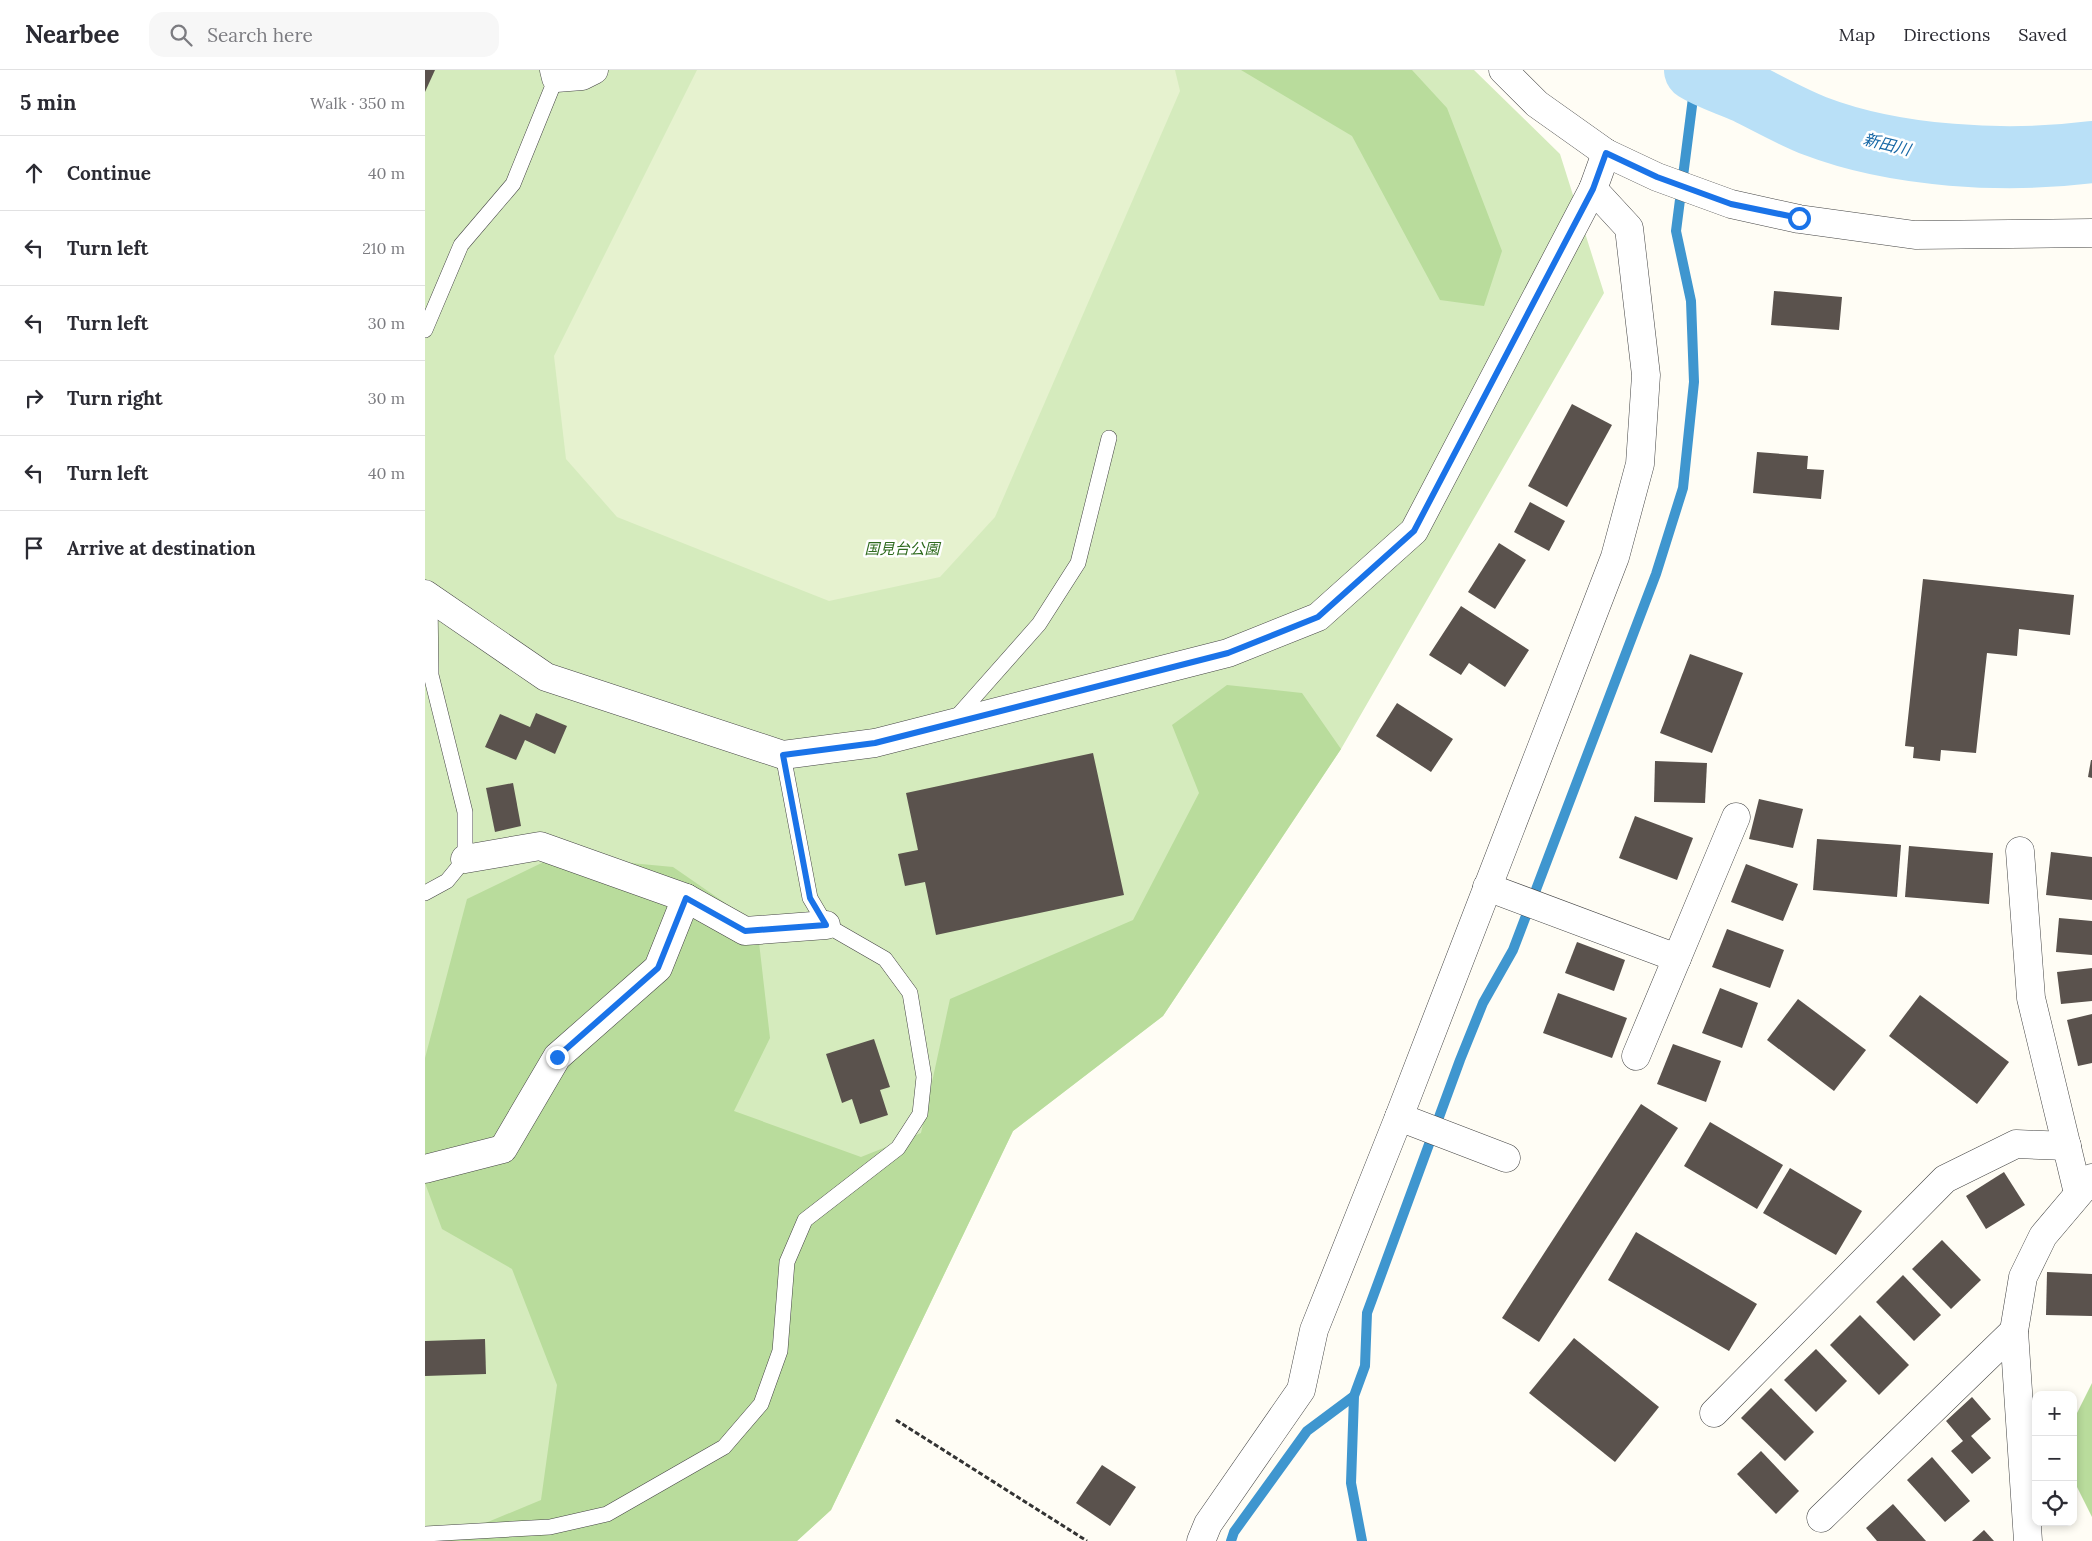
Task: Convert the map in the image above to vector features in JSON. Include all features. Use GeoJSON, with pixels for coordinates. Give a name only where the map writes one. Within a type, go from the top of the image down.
{"type":"FeatureCollection","features":[{"type":"Feature","properties":{"kind":"street"},"geometry":{"type":"LineString","coordinates":[[555,74],[582,76],[594,70]]}},
{"type":"Feature","properties":{"kind":"street"},"geometry":{"type":"LineString","coordinates":[[1503,70],[1537,104],[1606,153],[1657,177],[1731,204],[1799,218],[1915,235],[2092,233]]}},
{"type":"Feature","properties":{"kind":"street"},"geometry":{"type":"LineString","coordinates":[[427,596],[546,677],[783,755],[875,743],[1228,653],[1318,617],[1414,531],[1593,189],[1606,153]]}},
{"type":"Feature","properties":{"kind":"street"},"geometry":{"type":"LineString","coordinates":[[1201,1541],[1208,1524],[1301,1390],[1314,1330],[1399,1117],[1615,557],[1640,464],[1647,375],[1629,228],[1593,189]]}},
{"type":"Feature","properties":{"kind":"street"},"geometry":{"type":"LineString","coordinates":[[1636,1056],[1736,817]]}},
{"type":"Feature","properties":{"kind":"street"},"geometry":{"type":"LineString","coordinates":[[465,858],[540,846],[686,898],[745,931],[826,925]]}},
{"type":"Feature","properties":{"kind":"street"},"geometry":{"type":"LineString","coordinates":[[2020,850],[2031,998],[2067,1146],[2085,1186],[2043,1236],[2023,1277],[2013,1331],[2028,1541]]}},
{"type":"Feature","properties":{"kind":"street"},"geometry":{"type":"LineString","coordinates":[[1487,887],[1677,958]]}},
{"type":"Feature","properties":{"kind":"street"},"geometry":{"type":"LineString","coordinates":[[425,1169],[503,1149],[557,1057],[658,968],[686,898]]}},
{"type":"Feature","properties":{"kind":"street"},"geometry":{"type":"LineString","coordinates":[[1399,1117],[1506,1158]]}},
{"type":"Feature","properties":{"kind":"street"},"geometry":{"type":"LineString","coordinates":[[1714,1413],[1945,1179],[2016,1144],[2067,1146]]}},
{"type":"Feature","properties":{"kind":"street"},"geometry":{"type":"LineString","coordinates":[[1821,1518],[2013,1331]]}},
{"type":"Feature","properties":{"kind":"lane"},"geometry":{"type":"LineString","coordinates":[[425,330],[461,245],[513,184],[555,74]]}},
{"type":"Feature","properties":{"kind":"lane"},"geometry":{"type":"LineString","coordinates":[[952,723],[1039,624],[1078,563],[1109,438]]}},
{"type":"Feature","properties":{"kind":"lane"},"geometry":{"type":"LineString","coordinates":[[425,893],[447,881],[465,858],[465,812],[431,675],[427,596]]}},
{"type":"Feature","properties":{"kind":"lane"},"geometry":{"type":"LineString","coordinates":[[425,1534],[550,1527],[607,1514],[725,1447],[761,1404],[780,1352],[787,1262],[805,1220],[898,1148],[920,1114],[924,1077],[910,992],[885,959],[826,925],[810,898],[783,755]]}},
{"type":"Feature","properties":{"kind":"path"},"geometry":{"type":"LineString","coordinates":[[896,1420],[1087,1541]]}},
{"type":"Feature","properties":{"kind":"green space","name":"国見台公園"},"geometry":{"type":"Polygon","coordinates":[[[425,70],[1474,70],[1560,154],[1604,293],[1341,749],[1163,1016],[1013,1131],[831,1510],[797,1541],[425,1541],[425,70]]]}},
{"type":"Feature","properties":{"kind":"green space"},"geometry":{"type":"Polygon","coordinates":[[[697,70],[1175,70],[1180,91],[995,517],[940,577],[829,601],[617,517],[566,459],[554,356],[697,70]]]}},
{"type":"Feature","properties":{"kind":"green space"},"geometry":{"type":"Polygon","coordinates":[[[1241,70],[1412,70],[1447,108],[1502,251],[1484,306],[1440,300],[1352,136],[1241,70]]]}},
{"type":"Feature","properties":{"kind":"green space"},"geometry":{"type":"Polygon","coordinates":[[[1227,685],[1302,693],[1341,749],[1163,1016],[1013,1131],[831,1510],[797,1541],[442,1541],[541,1500],[557,1385],[512,1269],[442,1229],[425,1183],[425,1058],[467,899],[556,856],[673,867],[757,925],[770,1038],[734,1111],[861,1157],[921,1133],[950,999],[1133,920],[1199,793],[1172,725],[1227,685]]]}},
{"type":"Feature","properties":{"kind":"green space"},"geometry":{"type":"Polygon","coordinates":[[[2092,1383],[2092,1517],[2077,1487],[2077,1413],[2092,1383]]]}},
{"type":"Feature","properties":{"kind":"water"},"geometry":{"type":"Polygon","coordinates":[[[1671,70],[1742,70],[1744,90],[1722,96],[1671,70]]]}},
{"type":"Feature","properties":{"kind":"building"},"geometry":{"type":"Polygon","coordinates":[[[425,70],[435,70],[425,92],[425,70]]]}},
{"type":"Feature","properties":{"kind":"building"},"geometry":{"type":"Polygon","coordinates":[[[1774,291],[1842,297],[1839,330],[1771,325],[1774,291]]]}},
{"type":"Feature","properties":{"kind":"building"},"geometry":{"type":"Polygon","coordinates":[[[1572,404],[1612,425],[1567,507],[1528,486],[1572,404]]]}},
{"type":"Feature","properties":{"kind":"building"},"geometry":{"type":"Polygon","coordinates":[[[1757,452],[1808,456],[1807,469],[1824,470],[1821,499],[1753,493],[1757,452]]]}},
{"type":"Feature","properties":{"kind":"building"},"geometry":{"type":"Polygon","coordinates":[[[1530,502],[1565,521],[1549,551],[1514,532],[1530,502]]]}},
{"type":"Feature","properties":{"kind":"building"},"geometry":{"type":"Polygon","coordinates":[[[1499,543],[1526,560],[1495,609],[1468,592],[1499,543]]]}},
{"type":"Feature","properties":{"kind":"building"},"geometry":{"type":"Polygon","coordinates":[[[1923,579],[2074,595],[2070,635],[2019,629],[2017,656],[1987,653],[1976,753],[1941,750],[1940,761],[1913,758],[1914,747],[1905,746],[1923,579]]]}},
{"type":"Feature","properties":{"kind":"building"},"geometry":{"type":"Polygon","coordinates":[[[1461,606],[1529,650],[1505,687],[1469,663],[1461,675],[1429,655],[1461,606]]]}},
{"type":"Feature","properties":{"kind":"building"},"geometry":{"type":"Polygon","coordinates":[[[1690,654],[1743,673],[1712,753],[1660,733],[1690,654]]]}},
{"type":"Feature","properties":{"kind":"building"},"geometry":{"type":"Polygon","coordinates":[[[1397,703],[1453,739],[1431,772],[1376,736],[1397,703]]]}},
{"type":"Feature","properties":{"kind":"building"},"geometry":{"type":"Polygon","coordinates":[[[536,713],[567,726],[555,754],[525,740],[516,760],[485,747],[500,714],[530,727],[536,713]]]}},
{"type":"Feature","properties":{"kind":"building"},"geometry":{"type":"Polygon","coordinates":[[[1093,753],[1124,895],[936,935],[925,882],[905,886],[898,854],[918,850],[906,793],[1093,753]]]}},
{"type":"Feature","properties":{"kind":"building"},"geometry":{"type":"Polygon","coordinates":[[[2092,760],[2092,778],[2088,777],[2092,760]]]}},
{"type":"Feature","properties":{"kind":"building"},"geometry":{"type":"Polygon","coordinates":[[[1655,761],[1707,763],[1705,803],[1654,802],[1655,761]]]}},
{"type":"Feature","properties":{"kind":"building"},"geometry":{"type":"Polygon","coordinates":[[[513,783],[521,826],[495,832],[486,788],[513,783]]]}},
{"type":"Feature","properties":{"kind":"building"},"geometry":{"type":"Polygon","coordinates":[[[1759,799],[1803,809],[1793,848],[1749,839],[1759,799]]]}},
{"type":"Feature","properties":{"kind":"building"},"geometry":{"type":"Polygon","coordinates":[[[1635,816],[1693,838],[1677,880],[1619,858],[1635,816]]]}},
{"type":"Feature","properties":{"kind":"building"},"geometry":{"type":"Polygon","coordinates":[[[1817,839],[1901,845],[1897,897],[1813,890],[1817,839]]]}},
{"type":"Feature","properties":{"kind":"building"},"geometry":{"type":"Polygon","coordinates":[[[1909,846],[1993,853],[1989,904],[1905,897],[1909,846]]]}},
{"type":"Feature","properties":{"kind":"building"},"geometry":{"type":"Polygon","coordinates":[[[2051,852],[2092,857],[2092,900],[2046,895],[2051,852]]]}},
{"type":"Feature","properties":{"kind":"building"},"geometry":{"type":"Polygon","coordinates":[[[1746,864],[1798,884],[1783,921],[1731,902],[1746,864]]]}},
{"type":"Feature","properties":{"kind":"building"},"geometry":{"type":"Polygon","coordinates":[[[2059,918],[2092,921],[2092,955],[2056,952],[2059,918]]]}},
{"type":"Feature","properties":{"kind":"building"},"geometry":{"type":"Polygon","coordinates":[[[1727,929],[1784,950],[1770,988],[1712,967],[1727,929]]]}},
{"type":"Feature","properties":{"kind":"building"},"geometry":{"type":"Polygon","coordinates":[[[1577,942],[1625,960],[1614,991],[1565,973],[1577,942]]]}},
{"type":"Feature","properties":{"kind":"building"},"geometry":{"type":"Polygon","coordinates":[[[2092,968],[2092,1001],[2061,1004],[2057,972],[2092,968]]]}},
{"type":"Feature","properties":{"kind":"building"},"geometry":{"type":"Polygon","coordinates":[[[1720,988],[1758,1003],[1742,1048],[1702,1033],[1720,988]]]}},
{"type":"Feature","properties":{"kind":"building"},"geometry":{"type":"Polygon","coordinates":[[[1558,993],[1627,1018],[1612,1058],[1543,1033],[1558,993]]]}},
{"type":"Feature","properties":{"kind":"building"},"geometry":{"type":"Polygon","coordinates":[[[1920,995],[2009,1062],[1977,1104],[1889,1036],[1920,995]]]}},
{"type":"Feature","properties":{"kind":"building"},"geometry":{"type":"Polygon","coordinates":[[[1798,999],[1866,1050],[1834,1091],[1767,1040],[1798,999]]]}},
{"type":"Feature","properties":{"kind":"building"},"geometry":{"type":"Polygon","coordinates":[[[2092,1014],[2092,1063],[2078,1066],[2067,1020],[2092,1014]]]}},
{"type":"Feature","properties":{"kind":"building"},"geometry":{"type":"Polygon","coordinates":[[[874,1039],[890,1087],[880,1090],[888,1115],[860,1124],[852,1099],[842,1103],[826,1054],[874,1039]]]}},
{"type":"Feature","properties":{"kind":"building"},"geometry":{"type":"Polygon","coordinates":[[[1673,1044],[1721,1061],[1706,1102],[1657,1084],[1673,1044]]]}},
{"type":"Feature","properties":{"kind":"building"},"geometry":{"type":"Polygon","coordinates":[[[1641,1104],[1678,1128],[1539,1342],[1502,1318],[1641,1104]]]}},
{"type":"Feature","properties":{"kind":"building"},"geometry":{"type":"Polygon","coordinates":[[[1710,1122],[1783,1165],[1757,1209],[1684,1166],[1710,1122]]]}},
{"type":"Feature","properties":{"kind":"building"},"geometry":{"type":"Polygon","coordinates":[[[1790,1168],[1862,1211],[1836,1255],[1763,1213],[1790,1168]]]}},
{"type":"Feature","properties":{"kind":"building"},"geometry":{"type":"Polygon","coordinates":[[[2004,1172],[2025,1205],[1986,1229],[1966,1196],[2004,1172]]]}},
{"type":"Feature","properties":{"kind":"building"},"geometry":{"type":"Polygon","coordinates":[[[1636,1232],[1757,1304],[1729,1351],[1608,1280],[1636,1232]]]}},
{"type":"Feature","properties":{"kind":"building"},"geometry":{"type":"Polygon","coordinates":[[[1942,1240],[1981,1280],[1951,1309],[1912,1269],[1942,1240]]]}},
{"type":"Feature","properties":{"kind":"building"},"geometry":{"type":"Polygon","coordinates":[[[2047,1272],[2092,1274],[2092,1316],[2046,1315],[2047,1272]]]}},
{"type":"Feature","properties":{"kind":"building"},"geometry":{"type":"Polygon","coordinates":[[[1903,1275],[1941,1315],[1914,1341],[1876,1302],[1903,1275]]]}},
{"type":"Feature","properties":{"kind":"building"},"geometry":{"type":"Polygon","coordinates":[[[1860,1315],[1909,1365],[1879,1395],[1830,1345],[1860,1315]]]}},
{"type":"Feature","properties":{"kind":"building"},"geometry":{"type":"Polygon","coordinates":[[[1574,1338],[1659,1407],[1615,1462],[1529,1393],[1574,1338]]]}},
{"type":"Feature","properties":{"kind":"building"},"geometry":{"type":"Polygon","coordinates":[[[485,1339],[486,1374],[425,1376],[425,1341],[485,1339]]]}},
{"type":"Feature","properties":{"kind":"building"},"geometry":{"type":"Polygon","coordinates":[[[1816,1349],[1847,1381],[1816,1412],[1784,1380],[1816,1349]]]}},
{"type":"Feature","properties":{"kind":"building"},"geometry":{"type":"Polygon","coordinates":[[[1771,1388],[1814,1432],[1785,1461],[1741,1418],[1771,1388]]]}},
{"type":"Feature","properties":{"kind":"building"},"geometry":{"type":"Polygon","coordinates":[[[1972,1397],[1991,1419],[1971,1436],[1991,1458],[1972,1474],[1951,1451],[1963,1441],[1946,1421],[1972,1397]]]}},
{"type":"Feature","properties":{"kind":"building"},"geometry":{"type":"Polygon","coordinates":[[[1761,1451],[1799,1491],[1776,1514],[1737,1474],[1761,1451]]]}},
{"type":"Feature","properties":{"kind":"building"},"geometry":{"type":"Polygon","coordinates":[[[1932,1457],[1970,1501],[1945,1522],[1907,1480],[1932,1457]]]}},
{"type":"Feature","properties":{"kind":"building"},"geometry":{"type":"Polygon","coordinates":[[[1102,1465],[1136,1487],[1110,1526],[1076,1503],[1102,1465]]]}},
{"type":"Feature","properties":{"kind":"building"},"geometry":{"type":"Polygon","coordinates":[[[1893,1504],[1926,1541],[1877,1541],[1866,1528],[1893,1504]]]}},
{"type":"Feature","properties":{"kind":"building"},"geometry":{"type":"Polygon","coordinates":[[[1984,1530],[1994,1541],[1972,1541],[1984,1530]]]}},
{"type":"Feature","properties":{"kind":"waterway","name":"新田川"},"geometry":{"type":"LineString","coordinates":[[1695,70],[1815,126],[1880,145],[1916,151],[1988,157],[2024,157],[2092,152]]}},
{"type":"Feature","properties":{"kind":"waterway"},"geometry":{"type":"LineString","coordinates":[[1362,1541],[1351,1483],[1354,1396],[1365,1366],[1367,1313],[1460,1060],[1483,1003],[1513,950],[1656,574],[1683,488],[1694,382],[1691,301],[1676,231],[1693,98],[1700,73]]}},
{"type":"Feature","properties":{"kind":"waterway"},"geometry":{"type":"LineString","coordinates":[[1231,1541],[1234,1532],[1307,1431],[1354,1396]]}},
{"type":"Feature","properties":{"kind":"route"},"geometry":{"type":"LineString","coordinates":[[557,1057],[658,968],[686,898],[745,931],[826,925],[810,898],[783,755],[875,743],[1228,653],[1318,617],[1414,531],[1593,189],[1606,153],[1657,177],[1731,204],[1799,218]]}}]}
